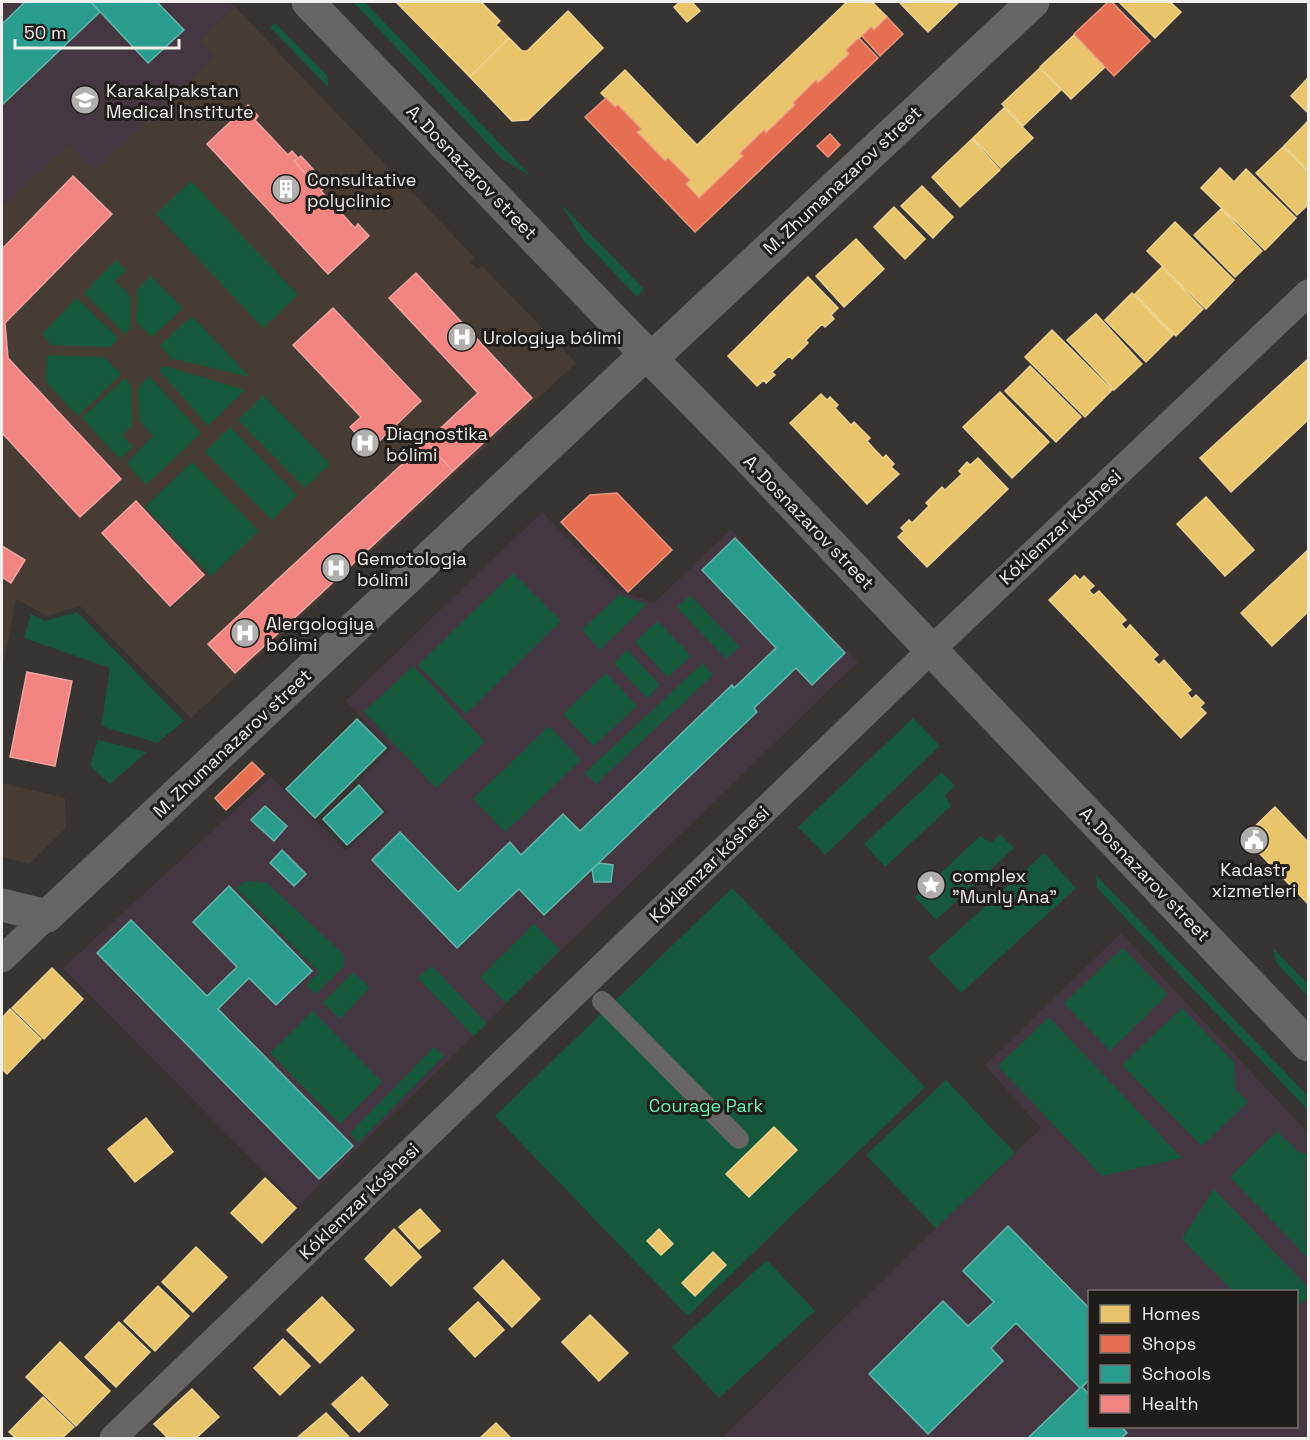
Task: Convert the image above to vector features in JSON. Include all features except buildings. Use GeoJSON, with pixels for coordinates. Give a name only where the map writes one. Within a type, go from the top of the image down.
{"type":"FeatureCollection","features":[{"type":"Feature","properties":{"kind":"main road","name":"A. Dosnazarov street"},"geometry":{"type":"LineString","coordinates":[[309,2],[736,445],[1308,1045]]}},
{"type":"Feature","properties":{"kind":"main road","name":"M. Zhumanazarov street"},"geometry":{"type":"LineString","coordinates":[[47,916],[1033,2]]}},
{"type":"Feature","properties":{"kind":"main road"},"geometry":{"type":"LineString","coordinates":[[2,905],[47,916]]}},
{"type":"Feature","properties":{"kind":"street","name":"Kóklemzar kóshesi"},"geometry":{"type":"LineString","coordinates":[[113,1438],[931,650],[1308,292]]}},
{"type":"Feature","properties":{"kind":"street","name":"M. Zhumanazarov street"},"geometry":{"type":"LineString","coordinates":[[2,959],[47,916]]}},
{"type":"Feature","properties":{"kind":"street"},"geometry":{"type":"LineString","coordinates":[[602,1001],[739,1139]]}},
{"type":"Feature","properties":{"kind":"shaded area","name":"Karakalpakstan Medical Institute"},"geometry":{"type":"Polygon","coordinates":[[[2,2],[229,2],[235,7],[200,40],[215,56],[95,171],[69,144],[2,207],[2,2]]]}},
{"type":"Feature","properties":{"kind":"shaded area"},"geometry":{"type":"Polygon","coordinates":[[[235,7],[474,257],[470,262],[478,269],[482,266],[576,363],[191,718],[80,606],[47,616],[16,599],[2,672],[2,207],[69,143],[95,170],[215,56],[200,40],[235,7]]]}},
{"type":"Feature","properties":{"kind":"shaded area"},"geometry":{"type":"Polygon","coordinates":[[[542,512],[618,590],[654,603],[731,530],[858,662],[298,1206],[63,968],[271,777],[346,851],[388,812],[358,782],[392,748],[346,701],[542,512]]]}},
{"type":"Feature","properties":{"kind":"shaded area"},"geometry":{"type":"Polygon","coordinates":[[[2,783],[65,798],[66,828],[29,864],[2,857],[2,783]]]}},
{"type":"Feature","properties":{"kind":"shaded area"},"geometry":{"type":"Polygon","coordinates":[[[1121,933],[1308,1133],[1308,1438],[722,1438],[936,1228],[1041,1128],[985,1065],[1121,933]]]}},
{"type":"Feature","properties":{"kind":"green space"},"geometry":{"type":"Polygon","coordinates":[[[353,2],[365,2],[531,176],[502,159],[353,2]]]}},
{"type":"Feature","properties":{"kind":"green space"},"geometry":{"type":"Polygon","coordinates":[[[275,23],[327,75],[329,88],[270,27],[275,23]]]}},
{"type":"Feature","properties":{"kind":"green space"},"geometry":{"type":"Polygon","coordinates":[[[191,181],[298,295],[263,328],[156,214],[191,181]]]}},
{"type":"Feature","properties":{"kind":"green space"},"geometry":{"type":"Polygon","coordinates":[[[561,204],[644,289],[637,297],[583,240],[561,204]]]}},
{"type":"Feature","properties":{"kind":"green space"},"geometry":{"type":"Polygon","coordinates":[[[116,260],[126,270],[115,281],[131,297],[130,330],[125,334],[84,293],[116,260]]]}},
{"type":"Feature","properties":{"kind":"green space"},"geometry":{"type":"Polygon","coordinates":[[[151,276],[183,308],[152,337],[136,322],[138,288],[151,276]]]}},
{"type":"Feature","properties":{"kind":"green space"},"geometry":{"type":"Polygon","coordinates":[[[77,298],[118,338],[111,347],[51,345],[42,334],[77,298]]]}},
{"type":"Feature","properties":{"kind":"green space"},"geometry":{"type":"Polygon","coordinates":[[[192,316],[250,377],[171,358],[160,345],[192,316]]]}},
{"type":"Feature","properties":{"kind":"green space"},"geometry":{"type":"Polygon","coordinates":[[[47,355],[104,357],[121,374],[78,416],[46,382],[47,355]]]}},
{"type":"Feature","properties":{"kind":"green space"},"geometry":{"type":"Polygon","coordinates":[[[165,366],[245,390],[208,426],[159,370],[165,366]]]}},
{"type":"Feature","properties":{"kind":"green space"},"geometry":{"type":"Polygon","coordinates":[[[149,376],[201,433],[146,485],[127,463],[153,436],[139,420],[138,388],[149,376]]]}},
{"type":"Feature","properties":{"kind":"green space"},"geometry":{"type":"Polygon","coordinates":[[[125,378],[131,385],[132,426],[122,435],[133,447],[120,459],[82,418],[125,378]]]}},
{"type":"Feature","properties":{"kind":"green space"},"geometry":{"type":"Polygon","coordinates":[[[263,395],[330,464],[305,488],[238,420],[263,395]]]}},
{"type":"Feature","properties":{"kind":"green space"},"geometry":{"type":"Polygon","coordinates":[[[230,427],[297,495],[272,520],[205,452],[230,427]]]}},
{"type":"Feature","properties":{"kind":"green space"},"geometry":{"type":"Polygon","coordinates":[[[192,462],[259,531],[211,576],[145,507],[192,462]]]}},
{"type":"Feature","properties":{"kind":"green space"},"geometry":{"type":"Polygon","coordinates":[[[513,573],[561,621],[466,714],[418,665],[513,573]]]}},
{"type":"Feature","properties":{"kind":"green space"},"geometry":{"type":"Polygon","coordinates":[[[619,595],[647,604],[600,650],[582,630],[619,595]]]}},
{"type":"Feature","properties":{"kind":"green space"},"geometry":{"type":"Polygon","coordinates":[[[690,595],[740,647],[726,659],[677,607],[690,595]]]}},
{"type":"Feature","properties":{"kind":"green space"},"geometry":{"type":"Polygon","coordinates":[[[77,612],[184,721],[157,743],[101,726],[110,668],[24,638],[31,614],[45,621],[77,612]]]}},
{"type":"Feature","properties":{"kind":"green space"},"geometry":{"type":"Polygon","coordinates":[[[658,621],[691,656],[668,677],[635,642],[658,621]]]}},
{"type":"Feature","properties":{"kind":"green space"},"geometry":{"type":"Polygon","coordinates":[[[627,650],[660,685],[647,698],[614,663],[627,650]]]}},
{"type":"Feature","properties":{"kind":"green space"},"geometry":{"type":"Polygon","coordinates":[[[703,663],[713,675],[596,784],[585,773],[703,663]]]}},
{"type":"Feature","properties":{"kind":"green space"},"geometry":{"type":"Polygon","coordinates":[[[413,666],[485,742],[436,788],[364,712],[413,666]]]}},
{"type":"Feature","properties":{"kind":"green space"},"geometry":{"type":"Polygon","coordinates":[[[606,673],[637,706],[594,746],[563,714],[606,673]]]}},
{"type":"Feature","properties":{"kind":"green space"},"geometry":{"type":"Polygon","coordinates":[[[913,718],[940,746],[825,855],[798,827],[913,718]]]}},
{"type":"Feature","properties":{"kind":"green space"},"geometry":{"type":"Polygon","coordinates":[[[549,726],[581,760],[505,832],[473,799],[549,726]]]}},
{"type":"Feature","properties":{"kind":"green space"},"geometry":{"type":"Polygon","coordinates":[[[98,740],[147,752],[110,784],[90,766],[98,740]]]}},
{"type":"Feature","properties":{"kind":"green space"},"geometry":{"type":"Polygon","coordinates":[[[942,772],[955,786],[945,795],[951,806],[885,867],[864,844],[942,772]]]}},
{"type":"Feature","properties":{"kind":"green space"},"geometry":{"type":"Polygon","coordinates":[[[1000,834],[1014,848],[936,920],[915,897],[980,836],[991,843],[1000,834]]]}},
{"type":"Feature","properties":{"kind":"green space"},"geometry":{"type":"Polygon","coordinates":[[[1044,853],[1076,888],[961,993],[928,958],[1044,853]]]}},
{"type":"Feature","properties":{"kind":"green space"},"geometry":{"type":"Polygon","coordinates":[[[1096,875],[1308,1096],[1308,1110],[1097,888],[1096,875]]]}},
{"type":"Feature","properties":{"kind":"green space"},"geometry":{"type":"Polygon","coordinates":[[[246,881],[267,883],[343,954],[344,966],[316,994],[306,985],[319,972],[236,888],[246,881]]]}},
{"type":"Feature","properties":{"kind":"green space","name":"Courage Park"},"geometry":{"type":"Polygon","coordinates":[[[732,888],[925,1087],[688,1316],[495,1116],[732,888]]]}},
{"type":"Feature","properties":{"kind":"green space"},"geometry":{"type":"Polygon","coordinates":[[[534,924],[560,950],[506,1003],[480,977],[534,924]]]}},
{"type":"Feature","properties":{"kind":"green space"},"geometry":{"type":"Polygon","coordinates":[[[1123,948],[1168,994],[1110,1051],[1064,1003],[1123,948]]]}},
{"type":"Feature","properties":{"kind":"green space"},"geometry":{"type":"Polygon","coordinates":[[[1273,948],[1308,984],[1308,997],[1276,962],[1273,948]]]}},
{"type":"Feature","properties":{"kind":"green space"},"geometry":{"type":"Polygon","coordinates":[[[432,966],[487,1023],[474,1036],[418,978],[432,966]]]}},
{"type":"Feature","properties":{"kind":"green space"},"geometry":{"type":"Polygon","coordinates":[[[353,972],[370,988],[340,1019],[323,1003],[353,972]]]}},
{"type":"Feature","properties":{"kind":"green space"},"geometry":{"type":"Polygon","coordinates":[[[1182,1008],[1234,1062],[1235,1089],[1248,1102],[1202,1146],[1122,1065],[1182,1008]]]}},
{"type":"Feature","properties":{"kind":"green space"},"geometry":{"type":"Polygon","coordinates":[[[313,1011],[382,1082],[340,1124],[270,1053],[313,1011]]]}},
{"type":"Feature","properties":{"kind":"green space"},"geometry":{"type":"Polygon","coordinates":[[[1049,1017],[1182,1158],[1102,1176],[998,1066],[1049,1017]]]}},
{"type":"Feature","properties":{"kind":"green space"},"geometry":{"type":"Polygon","coordinates":[[[434,1047],[444,1056],[358,1143],[350,1133],[434,1047]]]}},
{"type":"Feature","properties":{"kind":"green space"},"geometry":{"type":"Polygon","coordinates":[[[946,1080],[1015,1153],[936,1228],[866,1155],[946,1080]]]}},
{"type":"Feature","properties":{"kind":"green space"},"geometry":{"type":"Polygon","coordinates":[[[1277,1131],[1296,1150],[1308,1155],[1308,1258],[1230,1177],[1277,1131]]]}},
{"type":"Feature","properties":{"kind":"green space"},"geometry":{"type":"Polygon","coordinates":[[[1214,1189],[1308,1287],[1308,1297],[1298,1306],[1298,1290],[1232,1290],[1182,1239],[1214,1189]]]}},
{"type":"Feature","properties":{"kind":"green space"},"geometry":{"type":"Polygon","coordinates":[[[767,1260],[815,1311],[719,1398],[672,1347],[767,1260]]]}},
{"type":"Feature","properties":{"kind":"place","name":"Karakalpakstan Medical Institute"},"geometry":{"type":"Point","coordinates":[85,100]}},
{"type":"Feature","properties":{"kind":"place","name":"Consultative polyclinic"},"geometry":{"type":"Point","coordinates":[286,189]}},
{"type":"Feature","properties":{"kind":"place","name":"Urologiya bólimi"},"geometry":{"type":"Point","coordinates":[462,337]}},
{"type":"Feature","properties":{"kind":"place","name":"Diagnostika bólimi"},"geometry":{"type":"Point","coordinates":[365,443]}},
{"type":"Feature","properties":{"kind":"place","name":"Gemotologia bólimi"},"geometry":{"type":"Point","coordinates":[336,568]}},
{"type":"Feature","properties":{"kind":"place","name":"Alergologiya bólimi"},"geometry":{"type":"Point","coordinates":[245,633]}},
{"type":"Feature","properties":{"kind":"place","name":"Kadastr xizmetleri"},"geometry":{"type":"Point","coordinates":[1254,840]}},
{"type":"Feature","properties":{"kind":"place","name":"complex \"Munly Ana\""},"geometry":{"type":"Point","coordinates":[931,885]}}]}
